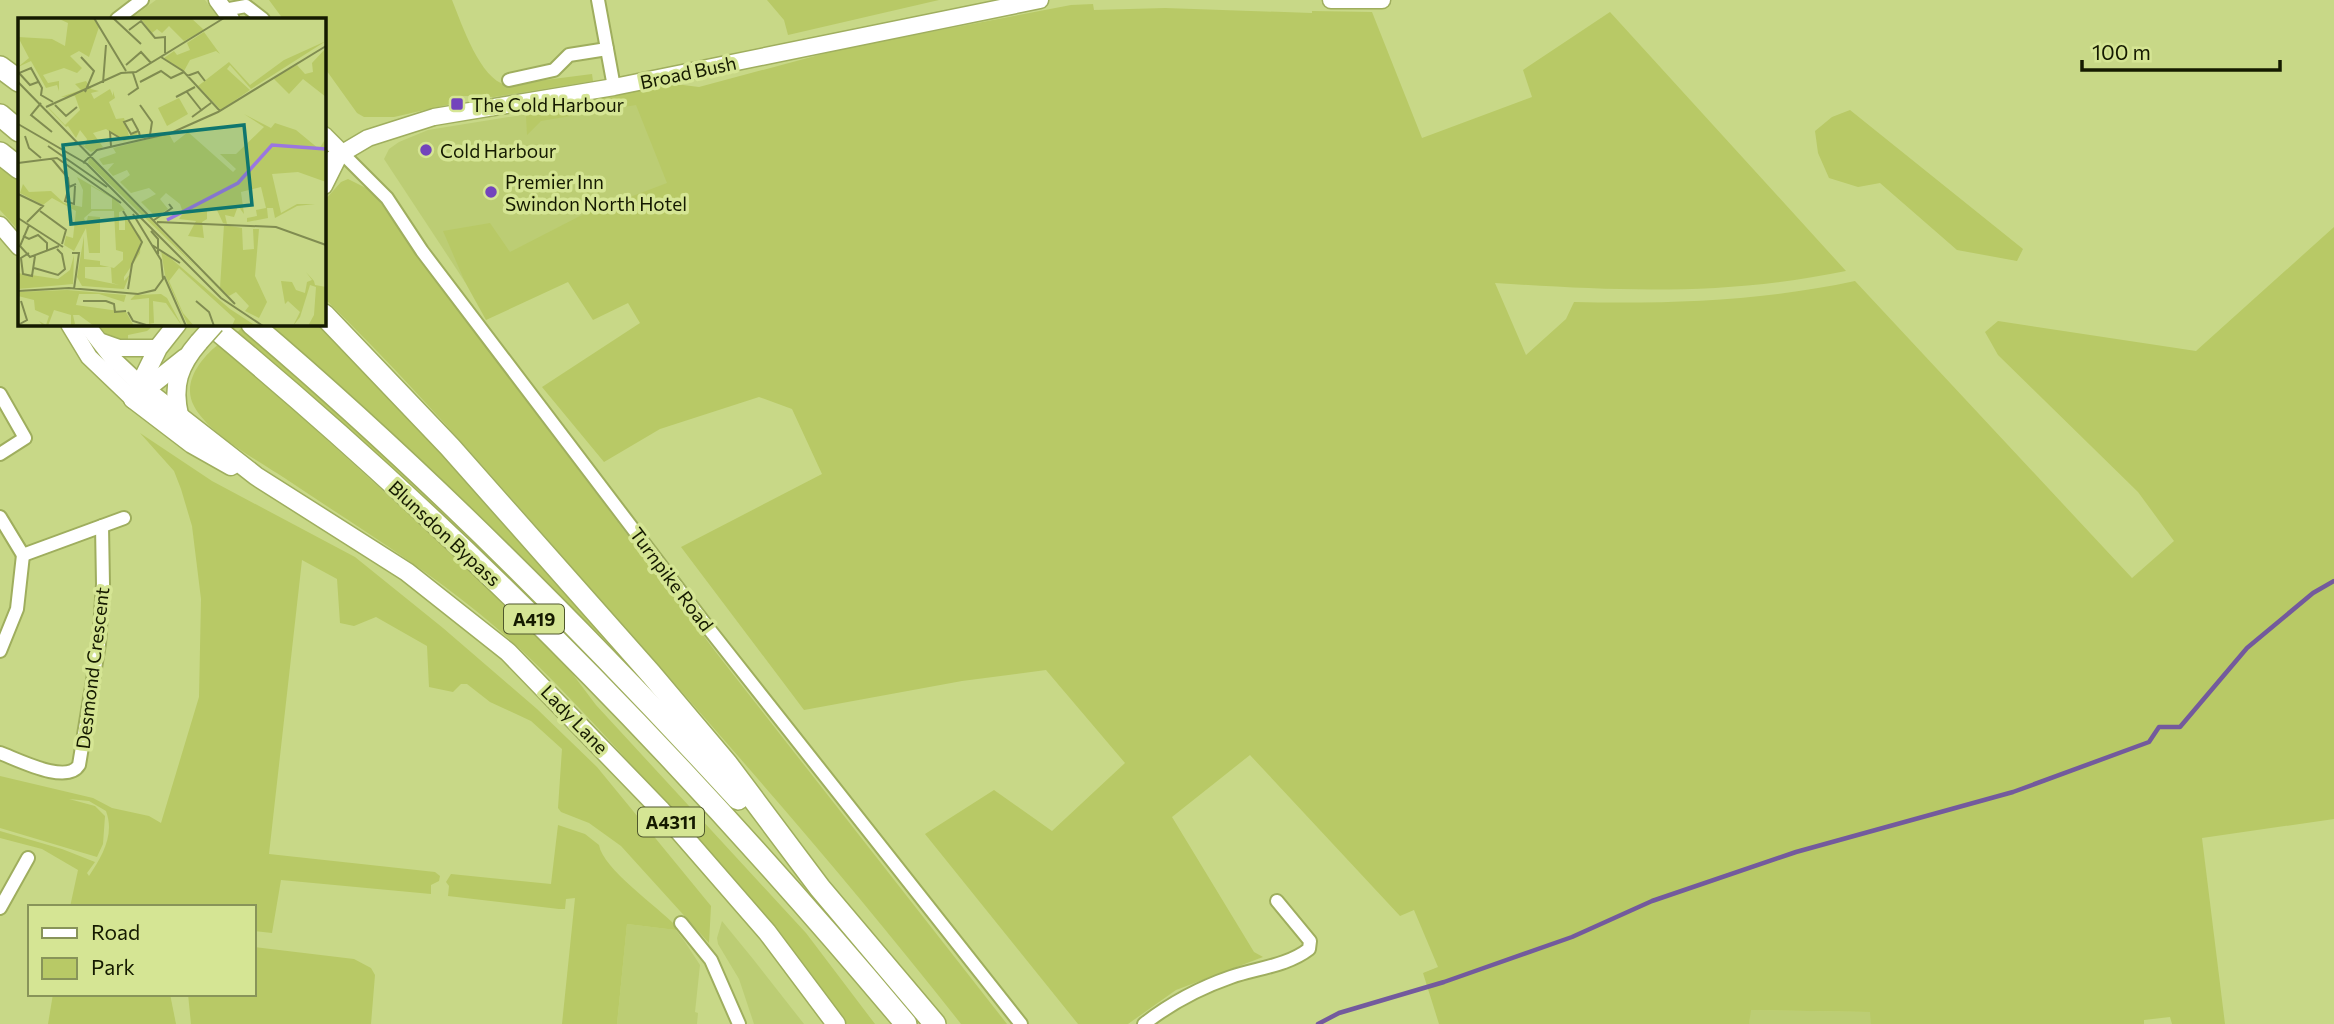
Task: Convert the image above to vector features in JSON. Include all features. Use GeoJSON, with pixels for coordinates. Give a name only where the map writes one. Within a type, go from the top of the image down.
{"type":"FeatureCollection","features":[{"type":"Feature","properties":{"kind":"highway"},"geometry":{"type":"LineString","coordinates":[[0,67],[18,80]]}},
{"type":"Feature","properties":{"kind":"highway"},"geometry":{"type":"LineString","coordinates":[[0,115],[18,130]]}},
{"type":"Feature","properties":{"kind":"highway"},"geometry":{"type":"LineString","coordinates":[[0,153],[18,167]]}},
{"type":"Feature","properties":{"kind":"highway","name":"A419"},"geometry":{"type":"LineString","coordinates":[[326,318],[450,447],[651,674],[727,764],[820,888],[935,1024]]}},
{"type":"Feature","properties":{"kind":"highway","name":"Blunsdon Bypass"},"geometry":{"type":"LineString","coordinates":[[214,326],[357,452],[505,590],[651,737],[809,911]]}},
{"type":"Feature","properties":{"kind":"highway","name":"Blunsdon Bypass"},"geometry":{"type":"LineString","coordinates":[[254,326],[375,434],[569,619],[820,888]]}},
{"type":"Feature","properties":{"kind":"highway","name":"A419"},"geometry":{"type":"LineString","coordinates":[[809,911],[889,1024]]}},
{"type":"Feature","properties":{"kind":"highway","name":"A419"},"geometry":{"type":"LineString","coordinates":[[809,911],[906,1024]]}},
{"type":"Feature","properties":{"kind":"main road","name":"Broad Bush"},"geometry":{"type":"LineString","coordinates":[[341,152],[381,133],[434,117],[614,87],[997,3],[1040,0]]}},
{"type":"Feature","properties":{"kind":"main road"},"geometry":{"type":"LineString","coordinates":[[1331,0],[1382,0]]}},
{"type":"Feature","properties":{"kind":"main road","name":"Turnpike Road"},"geometry":{"type":"LineString","coordinates":[[326,137],[341,152]]}},
{"type":"Feature","properties":{"kind":"main road"},"geometry":{"type":"LineString","coordinates":[[326,163],[341,152]]}},
{"type":"Feature","properties":{"kind":"main road"},"geometry":{"type":"LineString","coordinates":[[326,182],[341,152]]}},
{"type":"Feature","properties":{"kind":"main road"},"geometry":{"type":"LineString","coordinates":[[0,225],[18,246]]}},
{"type":"Feature","properties":{"kind":"main road","name":"Lady Lane"},"geometry":{"type":"LineString","coordinates":[[70,326],[89,357],[179,415],[256,476]]}},
{"type":"Feature","properties":{"kind":"main road","name":"Lady Lane"},"geometry":{"type":"LineString","coordinates":[[88,326],[139,391],[192,444],[256,476],[407,572],[467,617],[535,678],[721,878],[767,932],[836,1024]]}},
{"type":"Feature","properties":{"kind":"main road"},"geometry":{"type":"LineString","coordinates":[[139,391],[158,348],[175,326]]}},
{"type":"Feature","properties":{"kind":"main road"},"geometry":{"type":"LineString","coordinates":[[179,415],[176,388],[178,374],[210,326]]}},
{"type":"Feature","properties":{"kind":"main road"},"geometry":{"type":"LineString","coordinates":[[102,342],[119,348],[158,348]]}},
{"type":"Feature","properties":{"kind":"main road"},"geometry":{"type":"LineString","coordinates":[[139,391],[193,349]]}},
{"type":"Feature","properties":{"kind":"street"},"geometry":{"type":"LineString","coordinates":[[118,18],[142,0]]}},
{"type":"Feature","properties":{"kind":"street"},"geometry":{"type":"LineString","coordinates":[[598,0],[614,87]]}},
{"type":"Feature","properties":{"kind":"street"},"geometry":{"type":"LineString","coordinates":[[224,10],[247,4],[262,18]]}},
{"type":"Feature","properties":{"kind":"street"},"geometry":{"type":"LineString","coordinates":[[509,80],[554,70],[569,55],[607,49]]}},
{"type":"Feature","properties":{"kind":"street","name":"Turnpike Road"},"geometry":{"type":"LineString","coordinates":[[341,152],[387,198],[422,251],[709,629],[1021,1024]]}},
{"type":"Feature","properties":{"kind":"street"},"geometry":{"type":"LineString","coordinates":[[0,394],[25,438],[0,454]]}},
{"type":"Feature","properties":{"kind":"street"},"geometry":{"type":"LineString","coordinates":[[23,555],[124,518]]}},
{"type":"Feature","properties":{"kind":"street"},"geometry":{"type":"LineString","coordinates":[[0,651],[17,609],[23,555],[1,522]]}},
{"type":"Feature","properties":{"kind":"street","name":"Desmond Crescent"},"geometry":{"type":"LineString","coordinates":[[0,753],[61,774],[72,773],[79,765],[99,644],[103,584],[102,526]]}},
{"type":"Feature","properties":{"kind":"street"},"geometry":{"type":"LineString","coordinates":[[0,908],[28,858]]}},
{"type":"Feature","properties":{"kind":"street"},"geometry":{"type":"LineString","coordinates":[[1144,1024],[1179,999],[1291,960],[1309,949],[1310,941],[1277,901]]}},
{"type":"Feature","properties":{"kind":"street"},"geometry":{"type":"LineString","coordinates":[[681,923],[711,960],[738,1024]]}},
{"type":"Feature","properties":{"kind":"shaded area"},"geometry":{"type":"Polygon","coordinates":[[[156,0],[205,0],[218,18],[131,18],[156,0]]]}},
{"type":"Feature","properties":{"kind":"shaded area"},"geometry":{"type":"Polygon","coordinates":[[[690,88],[729,167],[465,282],[384,159],[389,149],[399,142],[428,130],[690,88]]]}},
{"type":"Feature","properties":{"kind":"shaded area"},"geometry":{"type":"Polygon","coordinates":[[[722,921],[804,1024],[754,1024],[739,979],[718,944],[722,921]]]}},
{"type":"Feature","properties":{"kind":"shaded area"},"geometry":{"type":"Polygon","coordinates":[[[627,924],[676,930],[685,942],[700,965],[695,1012],[698,1013],[697,1024],[617,1024],[627,924]]]}},
{"type":"Feature","properties":{"kind":"shaded area"},"geometry":{"type":"Polygon","coordinates":[[[1750,1010],[1871,1012],[1871,1024],[1749,1024],[1750,1010]]]}},
{"type":"Feature","properties":{"kind":"green space"},"geometry":{"type":"Polygon","coordinates":[[[269,0],[452,0],[473,50],[488,73],[497,81],[506,85],[592,74],[593,81],[494,97],[463,96],[451,104],[394,117],[364,117],[357,113],[326,70],[326,18],[282,18],[269,0]]]}},
{"type":"Feature","properties":{"kind":"green space"},"geometry":{"type":"Polygon","coordinates":[[[767,0],[939,0],[788,35],[784,20],[767,0]]]}},
{"type":"Feature","properties":{"kind":"green space"},"geometry":{"type":"Polygon","coordinates":[[[1093,4],[1094,10],[1165,8],[1312,13],[1372,12],[1422,138],[1532,97],[1523,70],[1610,12],[1846,271],[1757,285],[1714,288],[1628,289],[1495,283],[1526,355],[1566,319],[1574,302],[1715,300],[1785,293],[1855,281],[2132,578],[2174,541],[2138,492],[1998,355],[1985,332],[1998,321],[2196,351],[2334,227],[2334,819],[2202,838],[2225,1024],[2172,1024],[2170,1017],[2144,1020],[2144,1024],[1871,1024],[1870,1012],[1751,1010],[1749,1024],[1439,1024],[1423,973],[1438,967],[1414,910],[1400,916],[1250,755],[1172,817],[1254,952],[1263,957],[1176,990],[1128,1024],[1078,1024],[925,834],[994,790],[1052,831],[1125,763],[1046,670],[962,681],[804,710],[681,547],[822,474],[792,409],[759,397],[660,429],[604,462],[542,387],[640,323],[628,303],[593,320],[568,282],[486,320],[465,282],[443,231],[490,223],[510,252],[580,216],[667,183],[636,105],[541,121],[527,135],[526,116],[536,110],[667,83],[699,87],[841,49],[1071,5],[1093,4]]]}},
{"type":"Feature","properties":{"kind":"green space"},"geometry":{"type":"Polygon","coordinates":[[[1850,110],[2023,249],[2017,261],[1957,250],[1880,183],[1858,187],[1829,178],[1818,153],[1815,131],[1832,117],[1850,110]]]}},
{"type":"Feature","properties":{"kind":"green space"},"geometry":{"type":"Polygon","coordinates":[[[0,165],[18,179],[18,230],[0,210],[0,165]]]}},
{"type":"Feature","properties":{"kind":"green space"},"geometry":{"type":"Polygon","coordinates":[[[348,179],[372,191],[439,285],[718,655],[1007,1024],[961,1024],[828,861],[691,702],[464,445],[326,300],[326,199],[341,182],[348,179]]]}},
{"type":"Feature","properties":{"kind":"green space"},"geometry":{"type":"Polygon","coordinates":[[[98,326],[153,326],[147,331],[128,335],[128,342],[111,339],[98,326]]]}},
{"type":"Feature","properties":{"kind":"green space"},"geometry":{"type":"Polygon","coordinates":[[[272,326],[320,326],[455,467],[632,666],[410,452],[272,326]]]}},
{"type":"Feature","properties":{"kind":"green space"},"geometry":{"type":"Polygon","coordinates":[[[242,327],[356,425],[465,529],[677,742],[674,746],[407,482],[236,334],[242,327]]]}},
{"type":"Feature","properties":{"kind":"green space"},"geometry":{"type":"Polygon","coordinates":[[[220,343],[456,557],[559,656],[596,705],[806,933],[875,1024],[846,1024],[755,904],[571,699],[504,634],[410,562],[237,447],[201,417],[191,397],[192,379],[200,363],[220,343]]]}},
{"type":"Feature","properties":{"kind":"green space"},"geometry":{"type":"Polygon","coordinates":[[[140,433],[212,481],[355,557],[537,709],[597,767],[711,906],[709,943],[621,846],[589,823],[561,812],[558,808],[562,749],[531,721],[490,702],[467,684],[461,684],[453,692],[429,687],[427,646],[376,617],[354,626],[340,623],[337,579],[302,560],[269,854],[435,872],[440,876],[439,881],[431,885],[431,894],[281,880],[272,933],[256,931],[256,905],[70,905],[78,870],[42,849],[0,838],[0,831],[62,849],[95,862],[87,873],[89,876],[108,837],[106,811],[89,801],[69,799],[95,806],[105,816],[103,844],[97,857],[0,828],[0,776],[93,798],[112,808],[149,816],[161,823],[199,697],[201,599],[192,526],[174,471],[140,433]]]}},
{"type":"Feature","properties":{"kind":"green space"},"geometry":{"type":"Polygon","coordinates":[[[558,825],[585,834],[599,845],[603,855],[620,876],[676,926],[676,930],[627,924],[617,1024],[562,1024],[575,898],[566,899],[565,909],[559,909],[448,896],[449,886],[446,882],[451,874],[551,884],[558,825]]]}},
{"type":"Feature","properties":{"kind":"green space"},"geometry":{"type":"Polygon","coordinates":[[[256,947],[354,959],[371,968],[375,975],[371,1024],[191,1024],[188,996],[256,996],[256,947]]]}},
{"type":"Feature","properties":{"kind":"green space"},"geometry":{"type":"Polygon","coordinates":[[[53,996],[170,996],[176,1024],[48,1024],[53,996]]]}},
{"type":"Feature","properties":{"kind":"waterway"},"geometry":{"type":"LineString","coordinates":[[1318,1024],[1339,1013],[1444,982],[1572,937],[1652,901],[1796,852],[2013,792],[2149,742],[2159,727],[2180,727],[2247,648],[2313,593],[2334,581]]}},
{"type":"Feature","properties":{"kind":"place","name":"The Cold Harbour"},"geometry":{"type":"Point","coordinates":[457,104]}},
{"type":"Feature","properties":{"kind":"place","name":"Cold Harbour"},"geometry":{"type":"Point","coordinates":[426,150]}},
{"type":"Feature","properties":{"kind":"place","name":"Premier Inn Swindon North Hotel"},"geometry":{"type":"Point","coordinates":[491,192]}}]}
